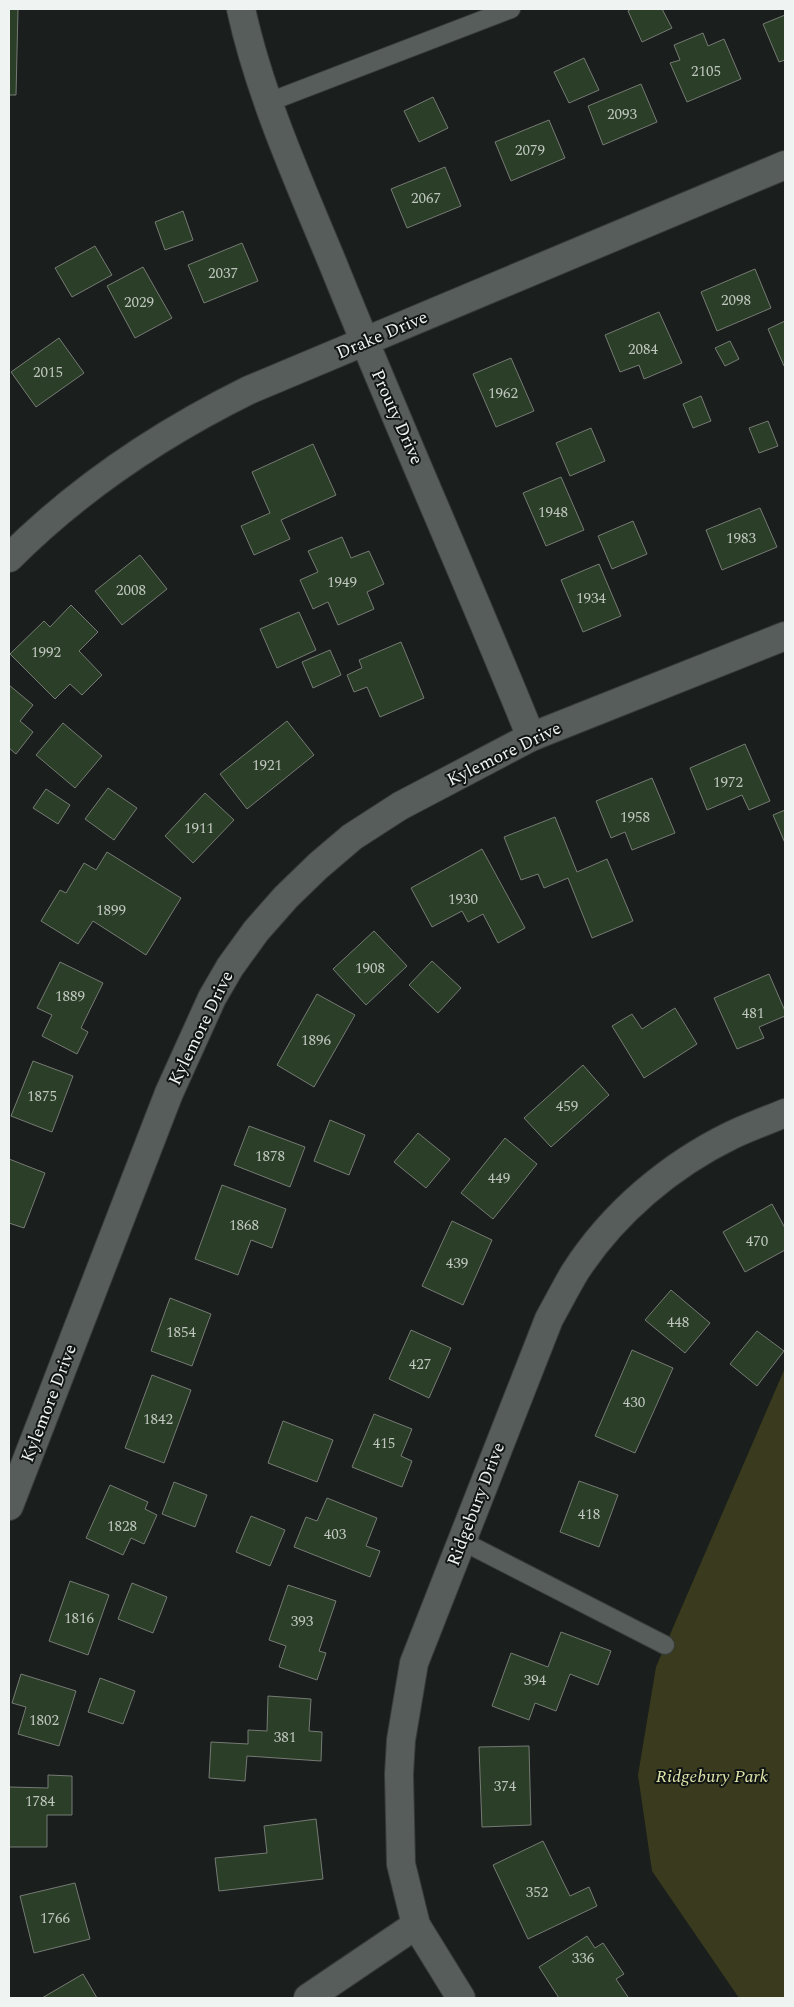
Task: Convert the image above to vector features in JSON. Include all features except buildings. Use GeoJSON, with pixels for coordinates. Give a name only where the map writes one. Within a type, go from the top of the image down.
{"type":"FeatureCollection","features":[{"type":"Feature","properties":{"kind":"street","name":"Prouty Drive"},"geometry":{"type":"LineString","coordinates":[[240,9],[283,140],[365,343],[410,445],[531,737]]}},
{"type":"Feature","properties":{"kind":"street","name":"Drake Drive"},"geometry":{"type":"LineString","coordinates":[[9,558],[25,542],[89,489],[153,444],[220,404],[249,390],[365,343],[785,165]]}},
{"type":"Feature","properties":{"kind":"street","name":"Kylemore Drive"},"geometry":{"type":"LineString","coordinates":[[9,1506],[169,1093],[212,998],[230,967],[256,931],[286,897],[352,837],[400,806],[531,737],[785,636]]}},
{"type":"Feature","properties":{"kind":"street","name":"Ridgebury Drive"},"geometry":{"type":"LineString","coordinates":[[461,1998],[416,1925],[400,1864],[399,1774],[401,1740],[414,1663],[549,1318],[581,1264],[609,1228],[663,1177],[697,1154],[733,1135],[785,1113]]}},
{"type":"Feature","properties":{"kind":"street"},"geometry":{"type":"LineString","coordinates":[[308,1998],[416,1925]]}},
{"type":"Feature","properties":{"kind":"lane"},"geometry":{"type":"LineString","coordinates":[[269,102],[511,9]]}},
{"type":"Feature","properties":{"kind":"lane"},"geometry":{"type":"LineString","coordinates":[[462,1541],[665,1645]]}},
{"type":"Feature","properties":{"kind":"green space","name":"Ridgebury Park"},"geometry":{"type":"Polygon","coordinates":[[[785,1368],[785,1998],[739,1998],[652,1871],[638,1775],[656,1667],[785,1368]]]}}]}
